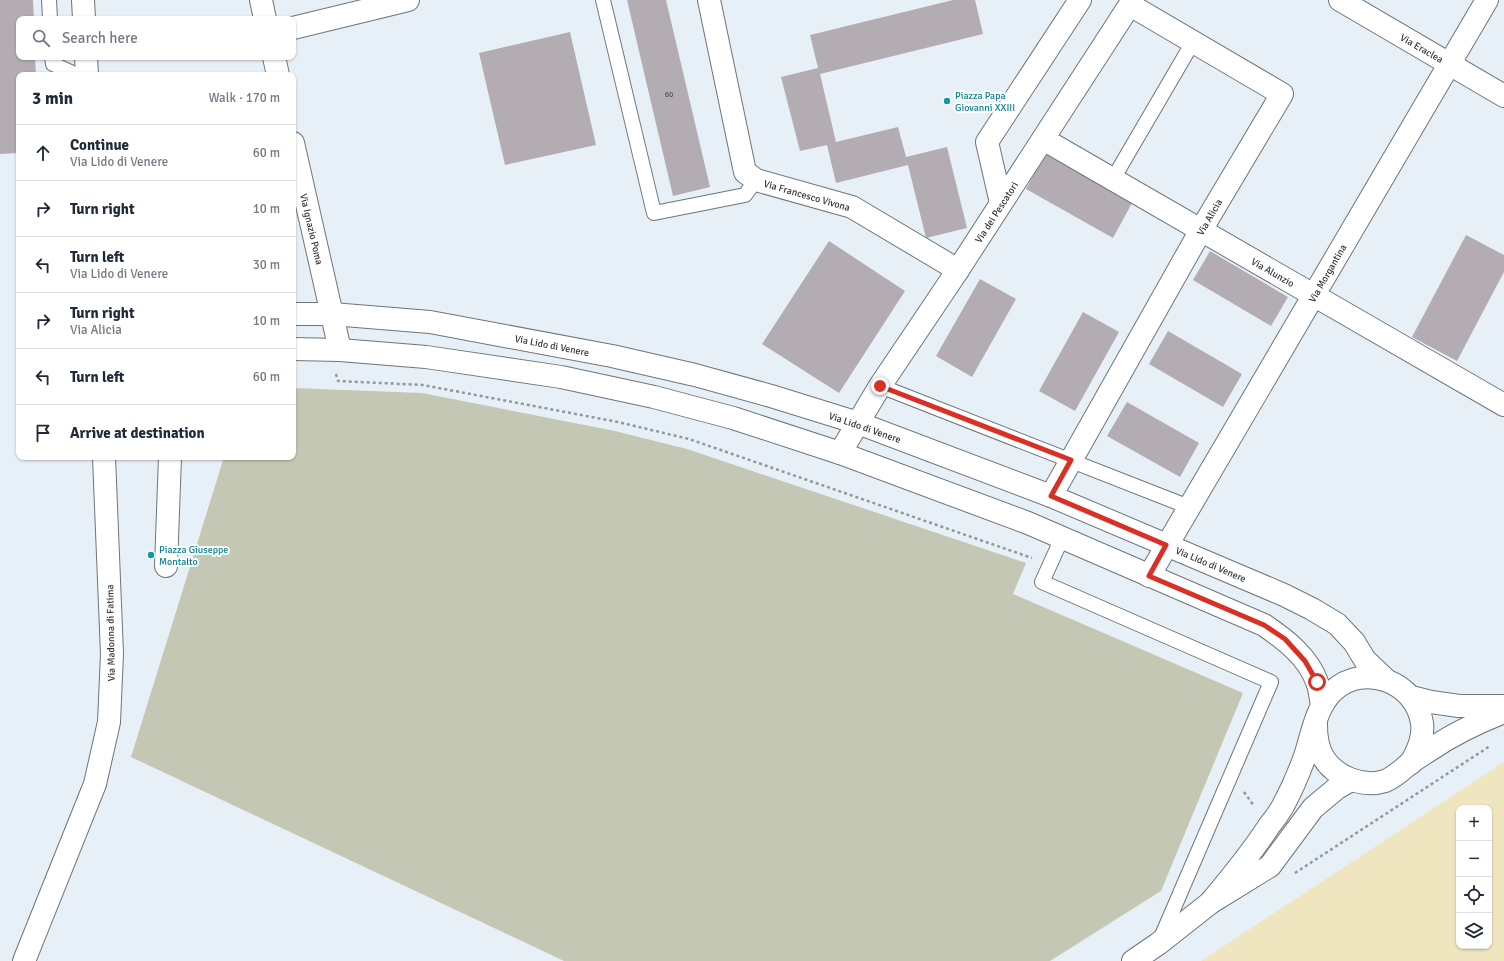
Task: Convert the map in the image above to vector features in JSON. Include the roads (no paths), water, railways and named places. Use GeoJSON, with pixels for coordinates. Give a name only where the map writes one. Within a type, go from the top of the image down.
{"type":"FeatureCollection","features":[{"type":"Feature","properties":{"kind":"street"},"geometry":{"type":"LineString","coordinates":[[83,0],[84,16]]}},
{"type":"Feature","properties":{"kind":"street"},"geometry":{"type":"LineString","coordinates":[[260,0],[264,16]]}},
{"type":"Feature","properties":{"kind":"street"},"geometry":{"type":"LineString","coordinates":[[296,27],[408,0]]}},
{"type":"Feature","properties":{"kind":"street","name":"Via Francesco Vivona"},"geometry":{"type":"LineString","coordinates":[[709,0],[745,172],[756,180],[852,207],[958,270]]}},
{"type":"Feature","properties":{"kind":"street"},"geometry":{"type":"LineString","coordinates":[[1001,203],[987,142],[1080,0]]}},
{"type":"Feature","properties":{"kind":"street","name":"Via Eraclea"},"geometry":{"type":"LineString","coordinates":[[1340,0],[1504,96]]}},
{"type":"Feature","properties":{"kind":"street","name":"Via Morgantina"},"geometry":{"type":"LineString","coordinates":[[1149,576],[1487,0]]}},
{"type":"Feature","properties":{"kind":"street","name":"Via dei Pescatori"},"geometry":{"type":"LineString","coordinates":[[840,453],[880,386],[958,270],[1131,3]]}},
{"type":"Feature","properties":{"kind":"street","name":"Via Alicia"},"geometry":{"type":"LineString","coordinates":[[1051,496],[1201,230],[1282,94],[1193,42],[1131,3]]}},
{"type":"Feature","properties":{"kind":"street"},"geometry":{"type":"LineString","coordinates":[[86,60],[87,72]]}},
{"type":"Feature","properties":{"kind":"street"},"geometry":{"type":"LineString","coordinates":[[275,60],[277,72]]}},
{"type":"Feature","properties":{"kind":"street","name":"Via Alunzio"},"geometry":{"type":"LineString","coordinates":[[1043,139],[1504,405]]}},
{"type":"Feature","properties":{"kind":"street","name":"Via Ignazio Poma"},"geometry":{"type":"LineString","coordinates":[[296,156],[332,314],[336,350]]}},
{"type":"Feature","properties":{"kind":"street","name":"Via Lido di Venere"},"geometry":{"type":"LineString","coordinates":[[296,314],[332,314],[430,322],[612,356],[695,374],[858,423],[1051,496],[1284,595],[1337,624],[1354,642],[1366,660],[1385,679]]}},
{"type":"Feature","properties":{"kind":"street"},"geometry":{"type":"LineString","coordinates":[[296,349],[336,350],[426,357],[561,377],[654,397],[718,414],[840,453],[1028,523],[1264,625],[1285,639],[1305,661],[1317,682],[1319,713],[1316,740],[1323,757],[1335,771],[1352,780],[1368,783],[1384,781],[1399,774],[1411,763],[1436,746],[1474,724],[1504,712]]}},
{"type":"Feature","properties":{"kind":"street","name":"Via Madonna di Fatima"},"geometry":{"type":"LineString","coordinates":[[24,961],[95,784],[109,722],[112,654],[104,460]]}},
{"type":"Feature","properties":{"kind":"street"},"geometry":{"type":"LineString","coordinates":[[166,566],[170,460]]}},
{"type":"Feature","properties":{"kind":"street"},"geometry":{"type":"LineString","coordinates":[[1210,903],[1251,854],[1286,800],[1304,758],[1319,713],[1333,690],[1349,680],[1367,677],[1385,679],[1399,686],[1411,697],[1418,709],[1422,723],[1422,737],[1418,751],[1411,763]]}},
{"type":"Feature","properties":{"kind":"street"},"geometry":{"type":"LineString","coordinates":[[1411,697],[1431,702],[1460,706],[1504,706]]}},
{"type":"Feature","properties":{"kind":"street"},"geometry":{"type":"LineString","coordinates":[[1133,961],[1158,944],[1210,903],[1270,866],[1314,808],[1337,788],[1352,780]]}},
{"type":"Feature","properties":{"kind":"lane"},"geometry":{"type":"LineString","coordinates":[[50,0],[50,16]]}},
{"type":"Feature","properties":{"kind":"lane"},"geometry":{"type":"LineString","coordinates":[[602,0],[654,213],[745,195],[756,180]]}},
{"type":"Feature","properties":{"kind":"lane"},"geometry":{"type":"LineString","coordinates":[[1113,179],[1193,42]]}},
{"type":"Feature","properties":{"kind":"lane"},"geometry":{"type":"LineString","coordinates":[[52,60],[53,64],[70,72]]}},
{"type":"Feature","properties":{"kind":"lane"},"geometry":{"type":"LineString","coordinates":[[880,386],[1189,507]]}},
{"type":"Feature","properties":{"kind":"lane"},"geometry":{"type":"LineString","coordinates":[[1062,538],[1042,582],[1271,682],[1158,944]]}},
{"type":"Feature","properties":{"kind":"place","name":"Piazza Papa Giovanni XXIII"},"geometry":{"type":"Point","coordinates":[947,101]}},
{"type":"Feature","properties":{"kind":"place","name":"Piazza Giuseppe Montalto"},"geometry":{"type":"Point","coordinates":[151,555]}}]}
